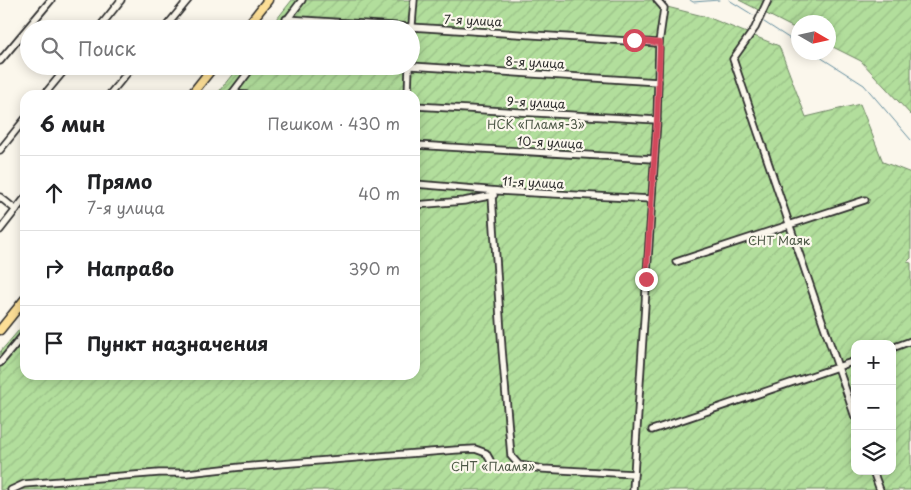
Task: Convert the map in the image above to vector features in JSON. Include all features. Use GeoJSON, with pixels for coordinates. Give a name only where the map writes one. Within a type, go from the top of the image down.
{"type":"FeatureCollection","features":[{"type":"Feature","properties":{"kind":"main road"},"geometry":{"type":"LineString","coordinates":[[251,20],[268,0]]}},
{"type":"Feature","properties":{"kind":"main road"},"geometry":{"type":"LineString","coordinates":[[195,90],[207,75]]}},
{"type":"Feature","properties":{"kind":"main road"},"geometry":{"type":"LineString","coordinates":[[0,330],[20,305]]}},
{"type":"Feature","properties":{"kind":"street"},"geometry":{"type":"LineString","coordinates":[[34,20],[51,0]]}},
{"type":"Feature","properties":{"kind":"street"},"geometry":{"type":"LineString","coordinates":[[105,20],[121,0]]}},
{"type":"Feature","properties":{"kind":"street"},"geometry":{"type":"LineString","coordinates":[[171,20],[188,0]]}},
{"type":"Feature","properties":{"kind":"street"},"geometry":{"type":"LineString","coordinates":[[286,19],[302,0]]}},
{"type":"Feature","properties":{"kind":"street"},"geometry":{"type":"LineString","coordinates":[[413,20],[414,0]]}},
{"type":"Feature","properties":{"kind":"street"},"geometry":{"type":"LineString","coordinates":[[633,490],[657,120],[660,43],[664,8],[657,0]]}},
{"type":"Feature","properties":{"kind":"street"},"geometry":{"type":"LineString","coordinates":[[768,0],[755,28],[734,59],[851,405]]}},
{"type":"Feature","properties":{"kind":"street","name":"7-я улица"},"geometry":{"type":"LineString","coordinates":[[286,19],[302,20]]}},
{"type":"Feature","properties":{"kind":"street","name":"7-я улица"},"geometry":{"type":"LineString","coordinates":[[420,28],[660,43]]}},
{"type":"Feature","properties":{"kind":"street"},"geometry":{"type":"LineString","coordinates":[[0,61],[20,37]]}},
{"type":"Feature","properties":{"kind":"street","name":"8-я улица"},"geometry":{"type":"LineString","coordinates":[[420,67],[658,82]]}},
{"type":"Feature","properties":{"kind":"street"},"geometry":{"type":"LineString","coordinates":[[48,90],[61,75]]}},
{"type":"Feature","properties":{"kind":"street"},"geometry":{"type":"LineString","coordinates":[[113,90],[126,75]]}},
{"type":"Feature","properties":{"kind":"street"},"geometry":{"type":"LineString","coordinates":[[234,90],[246,75]]}},
{"type":"Feature","properties":{"kind":"street"},"geometry":{"type":"LineString","coordinates":[[408,90],[409,75]]}},
{"type":"Feature","properties":{"kind":"street","name":"9-я улица"},"geometry":{"type":"LineString","coordinates":[[420,106],[657,120]]}},
{"type":"Feature","properties":{"kind":"street"},"geometry":{"type":"LineString","coordinates":[[0,150],[20,125]]}},
{"type":"Feature","properties":{"kind":"street","name":"10-я улица"},"geometry":{"type":"LineString","coordinates":[[420,145],[654,159]]}},
{"type":"Feature","properties":{"kind":"street","name":"11-я улица"},"geometry":{"type":"LineString","coordinates":[[420,184],[499,191],[651,199]]}},
{"type":"Feature","properties":{"kind":"street"},"geometry":{"type":"LineString","coordinates":[[420,204],[492,196],[499,191]]}},
{"type":"Feature","properties":{"kind":"street"},"geometry":{"type":"LineString","coordinates":[[492,196],[502,349],[512,456],[519,465],[634,474]]}},
{"type":"Feature","properties":{"kind":"street"},"geometry":{"type":"LineString","coordinates":[[0,197],[16,210]]}},
{"type":"Feature","properties":{"kind":"street"},"geometry":{"type":"LineString","coordinates":[[676,262],[865,200]]}},
{"type":"Feature","properties":{"kind":"street"},"geometry":{"type":"LineString","coordinates":[[0,230],[20,205]]}},
{"type":"Feature","properties":{"kind":"street"},"geometry":{"type":"LineString","coordinates":[[0,363],[20,339]]}},
{"type":"Feature","properties":{"kind":"street"},"geometry":{"type":"LineString","coordinates":[[896,347],[911,341]]}},
{"type":"Feature","properties":{"kind":"street"},"geometry":{"type":"LineString","coordinates":[[652,430],[800,378],[851,362]]}},
{"type":"Feature","properties":{"kind":"street"},"geometry":{"type":"LineString","coordinates":[[11,490],[24,484],[159,473],[187,473],[250,466],[475,449],[486,453],[490,460]]}},
{"type":"Feature","properties":{"kind":"street"},"geometry":{"type":"LineString","coordinates":[[874,475],[880,490]]}},
{"type":"Feature","properties":{"kind":"green space"},"geometry":{"type":"Polygon","coordinates":[[[292,0],[660,0],[667,7],[707,17],[779,46],[806,117],[860,104],[883,162],[911,173],[911,258],[907,262],[911,263],[911,490],[0,490],[0,352],[20,329],[20,380],[420,380],[420,90],[220,90],[232,75],[420,75],[420,20],[276,20],[292,0]]]}},
{"type":"Feature","properties":{"kind":"green space"},"geometry":{"type":"Polygon","coordinates":[[[739,0],[911,0],[911,115],[861,61],[836,48],[836,15],[791,15],[791,26],[739,0]]]}},
{"type":"Feature","properties":{"kind":"waterway"},"geometry":{"type":"LineString","coordinates":[[690,0],[693,2],[719,0]]}},
{"type":"Feature","properties":{"kind":"waterway"},"geometry":{"type":"LineString","coordinates":[[729,0],[753,15]]}},
{"type":"Feature","properties":{"kind":"waterway"},"geometry":{"type":"LineString","coordinates":[[764,22],[791,39]]}},
{"type":"Feature","properties":{"kind":"waterway"},"geometry":{"type":"LineString","coordinates":[[825,60],[864,85],[911,140]]}},
{"type":"Feature","properties":{"kind":"route"},"geometry":{"type":"LineString","coordinates":[[634,40],[660,43],[657,120],[646,279]]}},
{"type":"Feature","properties":{"kind":"park label","name":"НСК «Пламя-3»"},"geometry":{"type":"Point","coordinates":[536,125]}},
{"type":"Feature","properties":{"kind":"park label","name":"СНТ Маяк"},"geometry":{"type":"Point","coordinates":[779,241]}},
{"type":"Feature","properties":{"kind":"park label","name":"СНТ «Пламя»"},"geometry":{"type":"Point","coordinates":[493,467]}}]}
